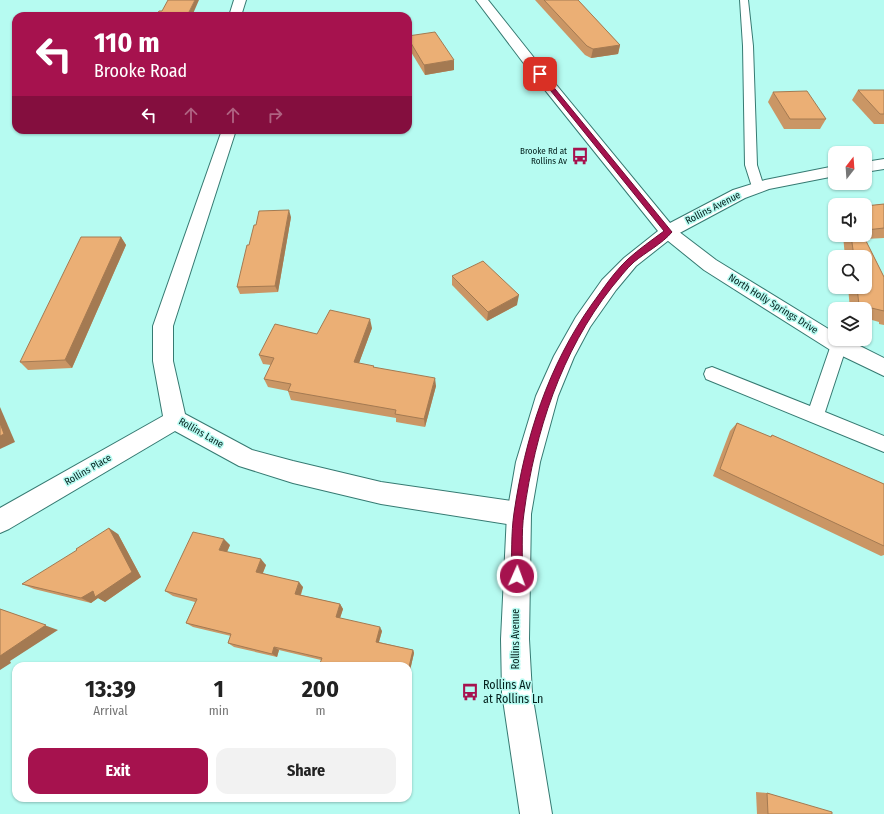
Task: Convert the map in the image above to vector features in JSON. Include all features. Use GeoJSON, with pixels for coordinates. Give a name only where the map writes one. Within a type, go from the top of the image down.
{"type":"FeatureCollection","features":[{"type":"Feature","properties":{"kind":"street"},"geometry":{"type":"LineString","coordinates":[[236,12],[240,0]]}},
{"type":"Feature","properties":{"kind":"street","name":"North Holly Springs Drive"},"geometry":{"type":"LineString","coordinates":[[482,0],[530,62],[668,232],[710,265],[828,338]]}},
{"type":"Feature","properties":{"kind":"street","name":"Rollins Lane"},"geometry":{"type":"LineString","coordinates":[[228,134],[170,302],[163,327],[162,344],[166,376],[175,420],[247,458],[293,472],[381,493],[519,514]]}},
{"type":"Feature","properties":{"kind":"street"},"geometry":{"type":"LineString","coordinates":[[872,165],[884,164]]}},
{"type":"Feature","properties":{"kind":"street","name":"Rollins Avenue"},"geometry":{"type":"LineString","coordinates":[[536,814],[517,693],[515,639],[519,514],[528,462],[547,396],[564,356],[583,322],[609,285],[630,262],[668,232],[739,194],[758,187],[828,172]]}},
{"type":"Feature","properties":{"kind":"street","name":"North Holly Springs Drive"},"geometry":{"type":"LineString","coordinates":[[841,346],[884,368]]}},
{"type":"Feature","properties":{"kind":"street","name":"Rollins Place"},"geometry":{"type":"LineString","coordinates":[[0,521],[175,420]]}},
{"type":"Feature","properties":{"kind":"lane"},"geometry":{"type":"LineString","coordinates":[[744,0],[748,46],[751,165],[758,187]]}},
{"type":"Feature","properties":{"kind":"lane"},"geometry":{"type":"LineString","coordinates":[[815,416],[839,346]]}},
{"type":"Feature","properties":{"kind":"lane"},"geometry":{"type":"LineString","coordinates":[[712,374],[884,444]]}},
{"type":"Feature","properties":{"kind":"building"},"geometry":{"type":"Polygon","coordinates":[[[168,0],[195,0],[189,12],[158,12],[162,11],[168,0]]]}},
{"type":"Feature","properties":{"kind":"building"},"geometry":{"type":"Polygon","coordinates":[[[544,0],[578,0],[620,45],[593,49],[587,46],[544,0]]]}},
{"type":"Feature","properties":{"kind":"building"},"geometry":{"type":"Polygon","coordinates":[[[435,32],[454,60],[424,65],[412,45],[412,35],[435,32]]]}},
{"type":"Feature","properties":{"kind":"building"},"geometry":{"type":"Polygon","coordinates":[[[858,90],[884,90],[884,114],[880,114],[858,90]]]}},
{"type":"Feature","properties":{"kind":"building"},"geometry":{"type":"Polygon","coordinates":[[[807,91],[826,119],[790,119],[773,92],[807,91]]]}},
{"type":"Feature","properties":{"kind":"building"},"geometry":{"type":"Polygon","coordinates":[[[884,204],[884,228],[872,229],[872,205],[884,204]]]}},
{"type":"Feature","properties":{"kind":"building"},"geometry":{"type":"Polygon","coordinates":[[[289,210],[275,286],[237,287],[247,245],[249,245],[259,211],[289,210]]]}},
{"type":"Feature","properties":{"kind":"building"},"geometry":{"type":"Polygon","coordinates":[[[81,237],[121,237],[65,360],[20,362],[81,237]]]}},
{"type":"Feature","properties":{"kind":"building"},"geometry":{"type":"Polygon","coordinates":[[[852,242],[866,242],[870,250],[853,250],[852,242]]]}},
{"type":"Feature","properties":{"kind":"building"},"geometry":{"type":"Polygon","coordinates":[[[872,253],[884,277],[884,311],[872,308],[872,302],[859,302],[858,294],[872,294],[872,253]]]}},
{"type":"Feature","properties":{"kind":"building"},"geometry":{"type":"Polygon","coordinates":[[[483,261],[519,295],[488,312],[452,276],[483,261]]]}},
{"type":"Feature","properties":{"kind":"building"},"geometry":{"type":"Polygon","coordinates":[[[330,310],[370,319],[354,362],[374,366],[373,367],[435,378],[424,419],[395,414],[396,410],[288,391],[291,384],[264,379],[274,358],[259,355],[275,324],[317,334],[330,310]]]}},
{"type":"Feature","properties":{"kind":"building"},"geometry":{"type":"Polygon","coordinates":[[[0,423],[4,434],[0,436],[0,423]]]}},
{"type":"Feature","properties":{"kind":"building"},"geometry":{"type":"Polygon","coordinates":[[[737,423],[771,437],[772,435],[884,484],[884,546],[720,469],[737,423]]]}},
{"type":"Feature","properties":{"kind":"building"},"geometry":{"type":"Polygon","coordinates":[[[109,528],[132,572],[95,597],[93,591],[81,598],[22,584],[77,550],[76,549],[109,528]]]}},
{"type":"Feature","properties":{"kind":"building"},"geometry":{"type":"Polygon","coordinates":[[[193,532],[224,539],[219,550],[261,559],[256,572],[299,582],[295,594],[340,604],[336,617],[380,627],[376,642],[413,650],[410,662],[320,662],[322,658],[274,647],[272,654],[228,643],[231,634],[186,623],[197,599],[165,591],[193,532]]]}},
{"type":"Feature","properties":{"kind":"building"},"geometry":{"type":"Polygon","coordinates":[[[0,609],[46,625],[0,656],[0,609]]]}},
{"type":"Feature","properties":{"kind":"building"},"geometry":{"type":"Polygon","coordinates":[[[767,793],[832,812],[832,814],[768,814],[767,793]]]}},
{"type":"Feature","properties":{"kind":"place","name":"Brooke Rd at Rollins Av"},"geometry":{"type":"Point","coordinates":[580,156]}},
{"type":"Feature","properties":{"kind":"place","name":"Rollins Av at Rollins Ln"},"geometry":{"type":"Point","coordinates":[470,692]}},
{"type":"Feature","properties":{"kind":"route"},"geometry":{"type":"LineString","coordinates":[[517,576],[519,514],[528,462],[547,396],[564,356],[583,322],[609,285],[643,250],[668,232],[540,74]]}}]}
